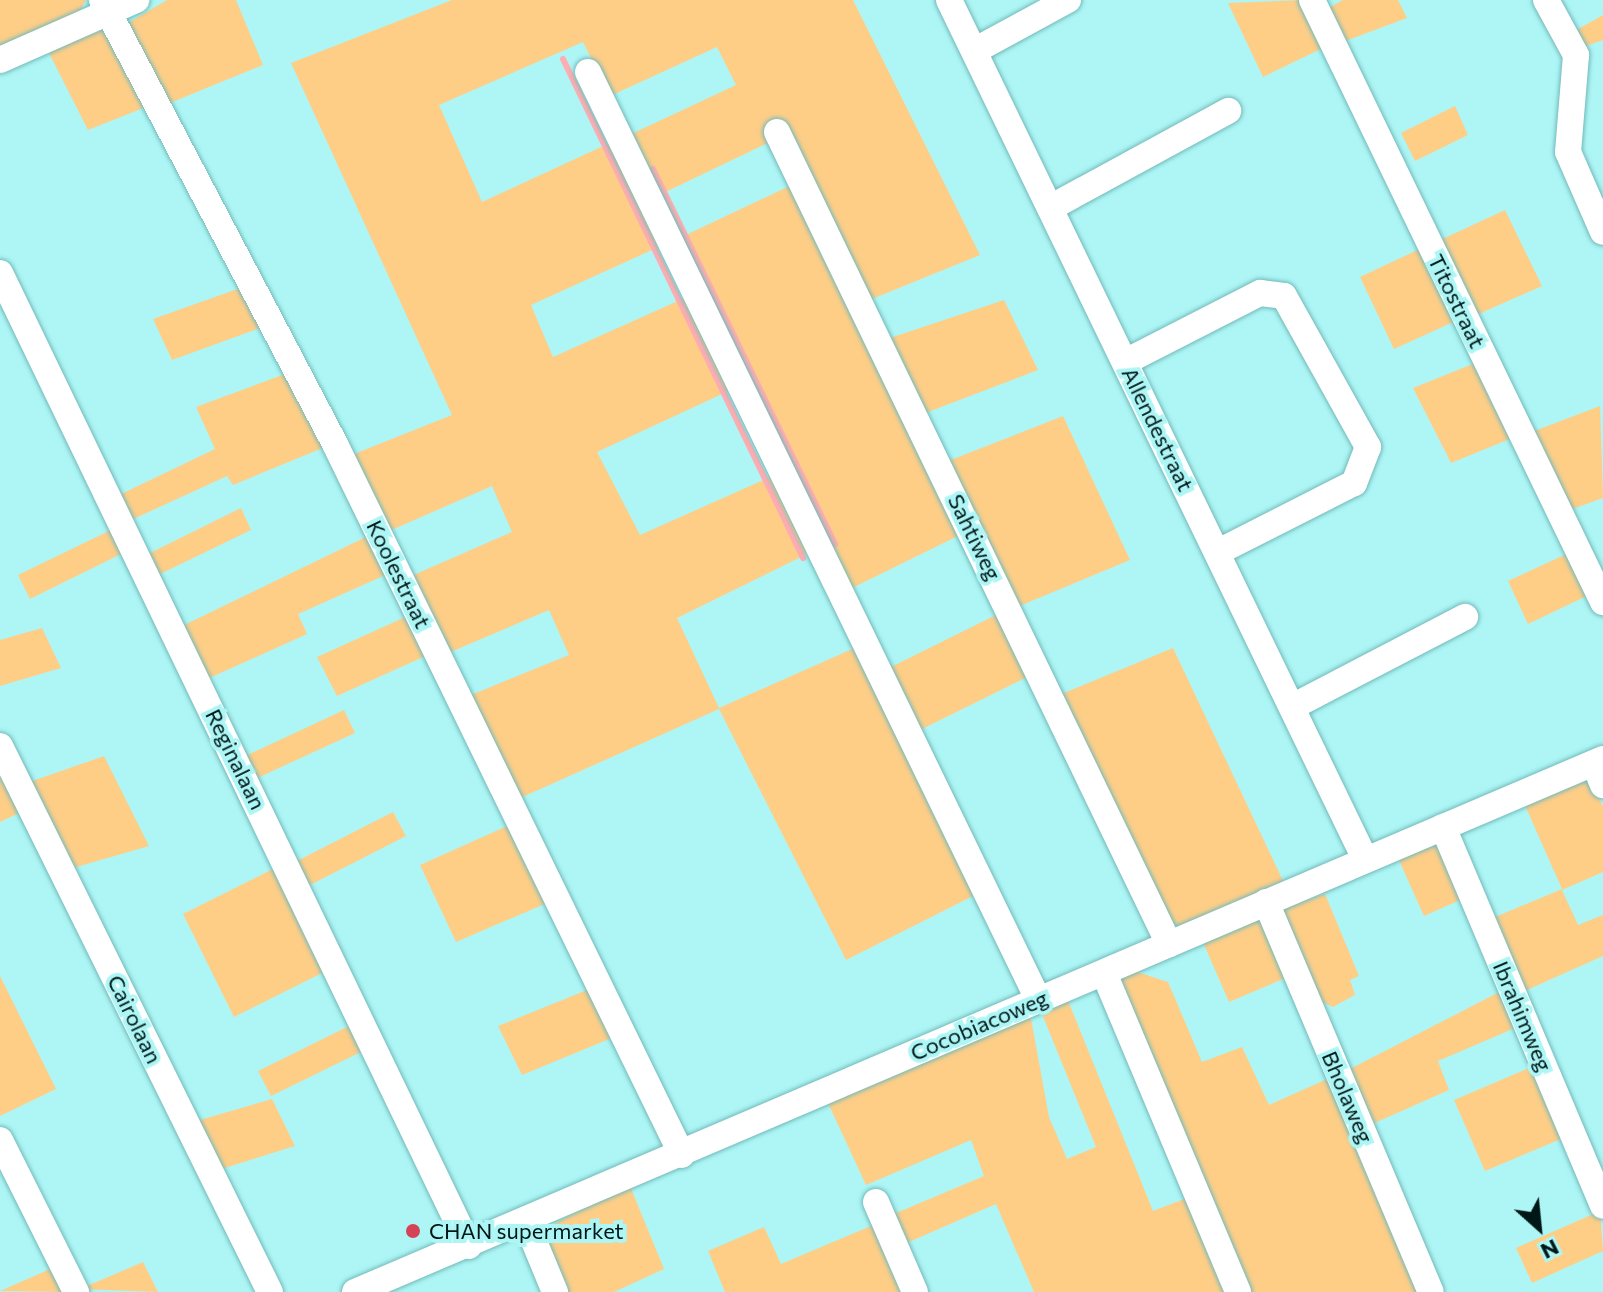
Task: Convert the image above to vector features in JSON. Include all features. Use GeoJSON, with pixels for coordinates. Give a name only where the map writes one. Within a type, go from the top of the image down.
{"type":"FeatureCollection","features":[{"type":"Feature","properties":{"kind":"street"},"geometry":{"type":"LineString","coordinates":[[0,60],[105,5],[136,0]]}},
{"type":"Feature","properties":{"kind":"street","name":"Allendestraat"},"geometry":{"type":"LineString","coordinates":[[949,0],[1294,706],[1365,859]]}},
{"type":"Feature","properties":{"kind":"street"},"geometry":{"type":"LineString","coordinates":[[974,51],[1068,0]]}},
{"type":"Feature","properties":{"kind":"street","name":"Titostraat"},"geometry":{"type":"LineString","coordinates":[[1312,0],[1603,602]]}},
{"type":"Feature","properties":{"kind":"street"},"geometry":{"type":"LineString","coordinates":[[1546,0],[1576,55],[1568,152],[1603,232]]}},
{"type":"Feature","properties":{"kind":"street","name":"Koolestraat"},"geometry":{"type":"LineString","coordinates":[[105,5],[335,444],[682,1155]]}},
{"type":"Feature","properties":{"kind":"street"},"geometry":{"type":"LineString","coordinates":[[588,72],[1038,999]]}},
{"type":"Feature","properties":{"kind":"street"},"geometry":{"type":"LineString","coordinates":[[1050,208],[1228,111]]}},
{"type":"Feature","properties":{"kind":"street","name":"Sahtiweg"},"geometry":{"type":"LineString","coordinates":[[777,132],[1169,944]]}},
{"type":"Feature","properties":{"kind":"street","name":"Reginalaan"},"geometry":{"type":"LineString","coordinates":[[0,273],[469,1246]]}},
{"type":"Feature","properties":{"kind":"street"},"geometry":{"type":"LineString","coordinates":[[1125,362],[1260,293],[1284,296],[1368,447],[1354,483],[1218,552]]}},
{"type":"Feature","properties":{"kind":"street"},"geometry":{"type":"LineString","coordinates":[[1294,706],[1465,617]]}},
{"type":"Feature","properties":{"kind":"street","name":"Cairolaan"},"geometry":{"type":"LineString","coordinates":[[0,746],[270,1292]]}},
{"type":"Feature","properties":{"kind":"street","name":"Cocobiacoweg"},"geometry":{"type":"LineString","coordinates":[[355,1292],[389,1286],[469,1246],[1365,859],[1600,769]]}},
{"type":"Feature","properties":{"kind":"street","name":"Ibrahimweg"},"geometry":{"type":"LineString","coordinates":[[1443,827],[1603,1206]]}},
{"type":"Feature","properties":{"kind":"street","name":"Bholaweg"},"geometry":{"type":"LineString","coordinates":[[1266,902],[1431,1292]]}},
{"type":"Feature","properties":{"kind":"street"},"geometry":{"type":"LineString","coordinates":[[1104,973],[1238,1292]]}},
{"type":"Feature","properties":{"kind":"street"},"geometry":{"type":"LineString","coordinates":[[0,1140],[76,1292]]}},
{"type":"Feature","properties":{"kind":"street"},"geometry":{"type":"LineString","coordinates":[[876,1202],[915,1292]]}},
{"type":"Feature","properties":{"kind":"street"},"geometry":{"type":"LineString","coordinates":[[526,1222],[555,1292]]}},
{"type":"Feature","properties":{"kind":"shaded area"},"geometry":{"type":"Polygon","coordinates":[[[0,0],[86,0],[78,14],[0,48],[0,0]]]}},
{"type":"Feature","properties":{"kind":"shaded area"},"geometry":{"type":"Polygon","coordinates":[[[167,0],[236,0],[263,65],[165,105],[128,23],[167,0]]]}},
{"type":"Feature","properties":{"kind":"shaded area"},"geometry":{"type":"Polygon","coordinates":[[[452,0],[853,0],[980,255],[867,301],[774,140],[655,197],[627,136],[736,85],[717,47],[610,96],[583,42],[439,105],[482,202],[614,141],[663,245],[531,305],[553,357],[689,296],[735,388],[597,452],[640,535],[777,474],[813,551],[677,618],[719,708],[859,646],[979,893],[846,960],[719,709],[518,799],[466,697],[569,655],[549,610],[446,654],[409,577],[512,532],[492,486],[387,532],[349,456],[452,415],[291,63],[452,0]]]}},
{"type":"Feature","properties":{"kind":"shaded area"},"geometry":{"type":"Polygon","coordinates":[[[1305,0],[1327,46],[1263,77],[1228,3],[1305,0]]]}},
{"type":"Feature","properties":{"kind":"shaded area"},"geometry":{"type":"Polygon","coordinates":[[[1343,0],[1398,0],[1407,18],[1340,43],[1324,10],[1343,0]]]}},
{"type":"Feature","properties":{"kind":"shaded area"},"geometry":{"type":"Polygon","coordinates":[[[1603,15],[1603,40],[1580,48],[1571,33],[1603,15]]]}},
{"type":"Feature","properties":{"kind":"shaded area"},"geometry":{"type":"Polygon","coordinates":[[[105,28],[151,105],[88,130],[47,49],[105,28]]]}},
{"type":"Feature","properties":{"kind":"shaded area"},"geometry":{"type":"Polygon","coordinates":[[[1455,106],[1468,135],[1415,161],[1401,133],[1455,106]]]}},
{"type":"Feature","properties":{"kind":"shaded area"},"geometry":{"type":"Polygon","coordinates":[[[796,183],[966,532],[846,591],[673,241],[796,183]]]}},
{"type":"Feature","properties":{"kind":"shaded area"},"geometry":{"type":"Polygon","coordinates":[[[1505,210],[1542,286],[1472,317],[1436,242],[1505,210]]]}},
{"type":"Feature","properties":{"kind":"shaded area"},"geometry":{"type":"Polygon","coordinates":[[[1426,246],[1460,319],[1394,349],[1360,277],[1426,246]]]}},
{"type":"Feature","properties":{"kind":"shaded area"},"geometry":{"type":"Polygon","coordinates":[[[246,286],[266,326],[172,360],[153,319],[246,286]]]}},
{"type":"Feature","properties":{"kind":"shaded area"},"geometry":{"type":"Polygon","coordinates":[[[1004,300],[1038,370],[920,415],[884,340],[1004,300]]]}},
{"type":"Feature","properties":{"kind":"shaded area"},"geometry":{"type":"Polygon","coordinates":[[[1480,361],[1517,436],[1451,463],[1413,388],[1480,361]]]}},
{"type":"Feature","properties":{"kind":"shaded area"},"geometry":{"type":"Polygon","coordinates":[[[293,371],[330,445],[233,485],[227,476],[129,521],[117,496],[215,449],[196,407],[293,371]]]}},
{"type":"Feature","properties":{"kind":"shaded area"},"geometry":{"type":"Polygon","coordinates":[[[1600,406],[1603,498],[1567,511],[1529,433],[1600,406]]]}},
{"type":"Feature","properties":{"kind":"shaded area"},"geometry":{"type":"Polygon","coordinates":[[[1063,416],[1130,560],[1015,608],[943,463],[1063,416]]]}},
{"type":"Feature","properties":{"kind":"shaded area"},"geometry":{"type":"Polygon","coordinates":[[[241,508],[251,530],[156,576],[146,555],[241,508]]]}},
{"type":"Feature","properties":{"kind":"shaded area"},"geometry":{"type":"Polygon","coordinates":[[[117,527],[129,550],[30,599],[18,575],[117,527]]]}},
{"type":"Feature","properties":{"kind":"shaded area"},"geometry":{"type":"Polygon","coordinates":[[[372,534],[390,573],[298,614],[307,634],[205,680],[180,627],[372,534]]]}},
{"type":"Feature","properties":{"kind":"shaded area"},"geometry":{"type":"Polygon","coordinates":[[[1573,551],[1593,593],[1528,624],[1508,581],[1573,551]]]}},
{"type":"Feature","properties":{"kind":"shaded area"},"geometry":{"type":"Polygon","coordinates":[[[1006,610],[1037,672],[918,731],[887,669],[1006,610]]]}},
{"type":"Feature","properties":{"kind":"shaded area"},"geometry":{"type":"Polygon","coordinates":[[[412,614],[432,653],[337,696],[317,657],[412,614]]]}},
{"type":"Feature","properties":{"kind":"shaded area"},"geometry":{"type":"Polygon","coordinates":[[[42,628],[61,668],[0,686],[0,640],[42,628]]]}},
{"type":"Feature","properties":{"kind":"shaded area"},"geometry":{"type":"Polygon","coordinates":[[[1173,648],[1284,883],[1182,928],[1166,919],[1059,695],[1173,648]]]}},
{"type":"Feature","properties":{"kind":"shaded area"},"geometry":{"type":"Polygon","coordinates":[[[344,710],[355,733],[253,780],[243,757],[344,710]]]}},
{"type":"Feature","properties":{"kind":"shaded area"},"geometry":{"type":"Polygon","coordinates":[[[104,756],[149,846],[66,870],[24,784],[104,756]]]}},
{"type":"Feature","properties":{"kind":"shaded area"},"geometry":{"type":"Polygon","coordinates":[[[0,764],[23,811],[0,822],[0,764]]]}},
{"type":"Feature","properties":{"kind":"shaded area"},"geometry":{"type":"Polygon","coordinates":[[[1588,780],[1603,806],[1603,872],[1562,890],[1578,925],[1603,915],[1603,956],[1520,993],[1488,920],[1562,889],[1523,801],[1588,780]]]}},
{"type":"Feature","properties":{"kind":"shaded area"},"geometry":{"type":"Polygon","coordinates":[[[393,812],[406,836],[308,886],[295,862],[393,812]]]}},
{"type":"Feature","properties":{"kind":"shaded area"},"geometry":{"type":"Polygon","coordinates":[[[516,822],[554,900],[456,942],[420,865],[516,822]]]}},
{"type":"Feature","properties":{"kind":"shaded area"},"geometry":{"type":"Polygon","coordinates":[[[1436,841],[1467,897],[1424,916],[1398,858],[1436,841]]]}},
{"type":"Feature","properties":{"kind":"shaded area"},"geometry":{"type":"Polygon","coordinates":[[[281,865],[332,968],[234,1017],[183,914],[281,865]]]}},
{"type":"Feature","properties":{"kind":"shaded area"},"geometry":{"type":"Polygon","coordinates":[[[1325,894],[1359,976],[1350,980],[1355,995],[1333,1007],[1320,1001],[1281,909],[1325,894]]]}},
{"type":"Feature","properties":{"kind":"shaded area"},"geometry":{"type":"Polygon","coordinates":[[[1253,918],[1262,920],[1290,976],[1229,1002],[1202,940],[1253,918]]]}},
{"type":"Feature","properties":{"kind":"shaded area"},"geometry":{"type":"Polygon","coordinates":[[[1131,970],[1168,982],[1202,1062],[1242,1047],[1269,1105],[1334,1076],[1424,1292],[1034,1292],[996,1204],[902,1245],[889,1216],[984,1176],[971,1140],[866,1185],[827,1101],[1030,1013],[1049,1117],[1067,1159],[1096,1147],[1040,1009],[1067,998],[1153,1211],[1187,1198],[1105,987],[1131,970]]]}},
{"type":"Feature","properties":{"kind":"shaded area"},"geometry":{"type":"Polygon","coordinates":[[[0,976],[56,1089],[0,1116],[0,976]]]}},
{"type":"Feature","properties":{"kind":"shaded area"},"geometry":{"type":"Polygon","coordinates":[[[597,986],[619,1035],[522,1075],[498,1026],[597,986]]]}},
{"type":"Feature","properties":{"kind":"shaded area"},"geometry":{"type":"Polygon","coordinates":[[[1507,988],[1522,1025],[1438,1061],[1449,1090],[1370,1125],[1348,1070],[1507,988]]]}},
{"type":"Feature","properties":{"kind":"shaded area"},"geometry":{"type":"Polygon","coordinates":[[[357,1022],[369,1048],[271,1096],[258,1071],[357,1022]]]}},
{"type":"Feature","properties":{"kind":"shaded area"},"geometry":{"type":"Polygon","coordinates":[[[1538,1064],[1568,1136],[1485,1171],[1454,1100],[1538,1064]]]}},
{"type":"Feature","properties":{"kind":"shaded area"},"geometry":{"type":"Polygon","coordinates":[[[272,1099],[295,1146],[218,1170],[193,1122],[272,1099]]]}},
{"type":"Feature","properties":{"kind":"shaded area"},"geometry":{"type":"Polygon","coordinates":[[[630,1186],[664,1269],[614,1292],[566,1292],[543,1229],[630,1186]]]}},
{"type":"Feature","properties":{"kind":"shaded area"},"geometry":{"type":"Polygon","coordinates":[[[1600,1211],[1603,1251],[1532,1283],[1516,1248],[1600,1211]]]}},
{"type":"Feature","properties":{"kind":"shaded area"},"geometry":{"type":"Polygon","coordinates":[[[878,1223],[908,1292],[725,1292],[708,1251],[764,1227],[781,1264],[878,1223]]]}},
{"type":"Feature","properties":{"kind":"shaded area"},"geometry":{"type":"Polygon","coordinates":[[[143,1262],[158,1292],[80,1289],[143,1262]]]}},
{"type":"Feature","properties":{"kind":"shaded area"},"geometry":{"type":"Polygon","coordinates":[[[57,1266],[70,1292],[0,1291],[57,1266]]]}},
{"type":"Feature","properties":{"kind":"waterway"},"geometry":{"type":"LineString","coordinates":[[563,59],[803,558]]}},
{"type":"Feature","properties":{"kind":"waterway"},"geometry":{"type":"LineString","coordinates":[[653,169],[835,544]]}},
{"type":"Feature","properties":{"kind":"place","name":"CHAN supermarket"},"geometry":{"type":"Point","coordinates":[413,1231]}}]}
